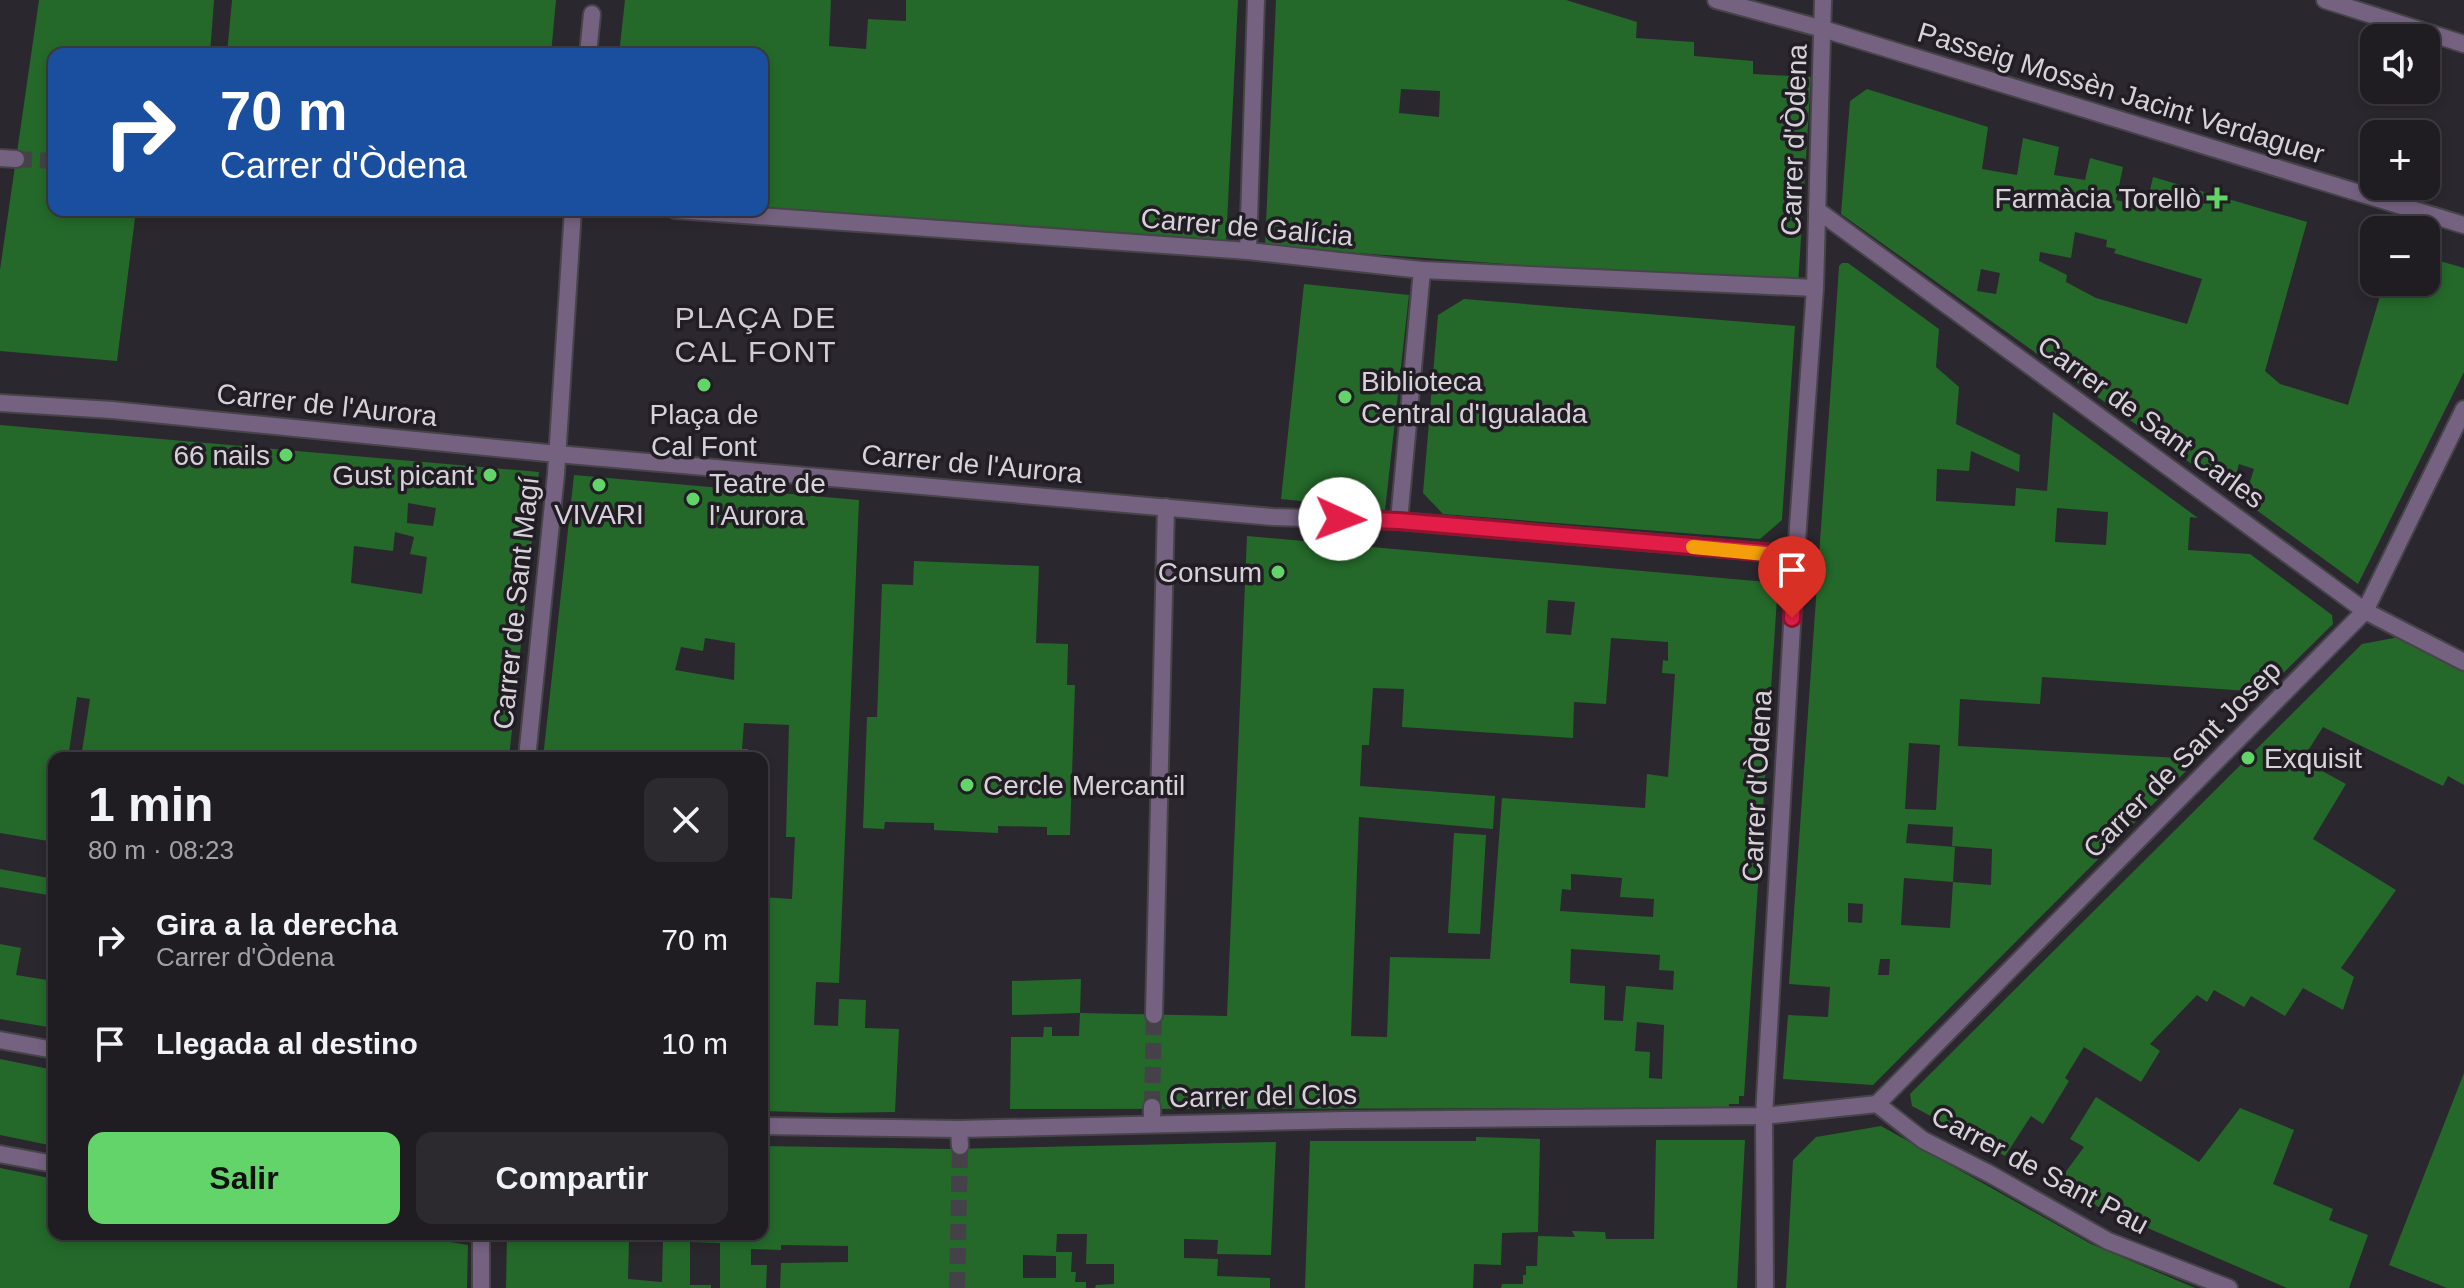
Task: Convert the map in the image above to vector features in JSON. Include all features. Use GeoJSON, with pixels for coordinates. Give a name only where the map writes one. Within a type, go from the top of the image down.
{"type":"FeatureCollection","features":[{"type":"Feature","properties":{"kind":"street"},"geometry":{"type":"LineString","coordinates":[[1248,251],[1256,0]]}},
{"type":"Feature","properties":{"kind":"street","name":"Passeig Mossèn Jacint Verdaguer"},"geometry":{"type":"LineString","coordinates":[[1716,0],[1823,29],[2464,225]]}},
{"type":"Feature","properties":{"kind":"street","name":"Carrer d'Òdena"},"geometry":{"type":"LineString","coordinates":[[1765,1288],[1764,1116],[1796,555],[1815,288],[1823,0]]}},
{"type":"Feature","properties":{"kind":"street"},"geometry":{"type":"LineString","coordinates":[[2325,0],[2464,44]]}},
{"type":"Feature","properties":{"kind":"street"},"geometry":{"type":"LineString","coordinates":[[589,48],[592,14]]}},
{"type":"Feature","properties":{"kind":"street","name":"Carrer de Sant Carles"},"geometry":{"type":"LineString","coordinates":[[1817,210],[2365,611],[2464,662]]}},
{"type":"Feature","properties":{"kind":"street"},"geometry":{"type":"LineString","coordinates":[[557,454],[573,216]]}},
{"type":"Feature","properties":{"kind":"street","name":"Carrer de Galícia"},"geometry":{"type":"LineString","coordinates":[[759,216],[1248,251],[1422,270],[1815,288]]}},
{"type":"Feature","properties":{"kind":"street"},"geometry":{"type":"LineString","coordinates":[[1399,521],[1422,270]]}},
{"type":"Feature","properties":{"kind":"street","name":"Carrer de l'Aurora"},"geometry":{"type":"LineString","coordinates":[[0,403],[112,410],[557,454],[1273,517],[1399,521],[1796,555]]}},
{"type":"Feature","properties":{"kind":"street","name":"Carrer de Sant Josep"},"geometry":{"type":"LineString","coordinates":[[1877,1104],[2365,611],[2464,409]]}},
{"type":"Feature","properties":{"kind":"street","name":"Carrer de Sant Magí"},"geometry":{"type":"LineString","coordinates":[[528,752],[557,454]]}},
{"type":"Feature","properties":{"kind":"street"},"geometry":{"type":"LineString","coordinates":[[1154,1015],[1166,507]]}},
{"type":"Feature","properties":{"kind":"street"},"geometry":{"type":"LineString","coordinates":[[0,1040],[48,1049]]}},
{"type":"Feature","properties":{"kind":"street","name":"Carrer del Clos"},"geometry":{"type":"LineString","coordinates":[[768,1126],[960,1138],[1152,1116],[1345,1120],[1764,1116],[1877,1104]]}},
{"type":"Feature","properties":{"kind":"street","name":"Carrer de Sant Pau"},"geometry":{"type":"LineString","coordinates":[[1877,1104],[1923,1140],[2108,1241],[2229,1288]]}},
{"type":"Feature","properties":{"kind":"street"},"geometry":{"type":"LineString","coordinates":[[0,1154],[48,1163]]}},
{"type":"Feature","properties":{"kind":"street"},"geometry":{"type":"LineString","coordinates":[[481,1240],[481,1288]]}},
{"type":"Feature","properties":{"kind":"building"},"geometry":{"type":"Polygon","coordinates":[[[39,0],[214,0],[210,48],[48,48],[48,216],[135,216],[117,361],[0,351],[0,270],[39,0]]]}},
{"type":"Feature","properties":{"kind":"building"},"geometry":{"type":"Polygon","coordinates":[[[232,0],[556,0],[552,48],[228,48],[232,0]]]}},
{"type":"Feature","properties":{"kind":"building"},"geometry":{"type":"Polygon","coordinates":[[[625,0],[831,0],[829,46],[866,49],[868,19],[906,21],[906,0],[1238,0],[1226,243],[768,208],[768,48],[620,48],[625,0]]]}},
{"type":"Feature","properties":{"kind":"building"},"geometry":{"type":"Polygon","coordinates":[[[1276,0],[1566,0],[1637,22],[1636,38],[1694,42],[1694,56],[1753,61],[1753,74],[1811,77],[1798,286],[1265,246],[1276,0]],[[1401,89],[1399,113],[1439,117],[1440,91],[1401,89]]]}},
{"type":"Feature","properties":{"kind":"building"},"geometry":{"type":"Polygon","coordinates":[[[1867,89],[1988,127],[1982,169],[2017,175],[2023,138],[2059,147],[2054,175],[2085,180],[2090,158],[2123,167],[2116,200],[2146,207],[2153,177],[2307,222],[2265,371],[2280,384],[2348,405],[2380,296],[2440,296],[2440,261],[2464,268],[2464,372],[2358,584],[2244,501],[2254,469],[2239,464],[2231,492],[1841,214],[1850,101],[1867,89]],[[2075,232],[2071,258],[2040,252],[2039,261],[2067,275],[2066,282],[2096,298],[2187,324],[2202,279],[2114,253],[2116,249],[2106,247],[2107,240],[2075,232]],[[1981,269],[1977,291],[1996,294],[2000,273],[1981,269]]]}},
{"type":"Feature","properties":{"kind":"building"},"geometry":{"type":"Polygon","coordinates":[[[1848,263],[1939,329],[1936,367],[1959,387],[1956,424],[2020,455],[2019,472],[1971,451],[1969,471],[1937,469],[1936,501],[2015,506],[2016,488],[2047,491],[2053,412],[2198,518],[2190,517],[2188,550],[2250,554],[2332,615],[2333,624],[2264,692],[2042,677],[2040,704],[1960,699],[1958,746],[2198,759],[1873,1085],[1783,1079],[1788,1015],[1828,1017],[1830,987],[1789,984],[1839,266],[1848,263]],[[2057,508],[2055,542],[2106,545],[2108,512],[2057,508]],[[1909,743],[1905,809],[1936,810],[1940,745],[1909,743]],[[1908,824],[1906,843],[1955,847],[1953,882],[1991,885],[1992,849],[1952,846],[1953,827],[1908,824]],[[1904,878],[1901,925],[1950,928],[1953,882],[1904,878]],[[1848,903],[1848,922],[1862,923],[1863,904],[1848,903]],[[1880,959],[1878,975],[1889,975],[1890,959],[1880,959]]]}},
{"type":"Feature","properties":{"kind":"building","name":"Biblioteca Central d'Igualada"},"geometry":{"type":"Polygon","coordinates":[[[1304,284],[1409,295],[1385,510],[1281,499],[1304,284]]]}},
{"type":"Feature","properties":{"kind":"building"},"geometry":{"type":"Polygon","coordinates":[[[1464,299],[1795,326],[1782,520],[1760,539],[1443,514],[1423,493],[1438,315],[1464,299]]]}},
{"type":"Feature","properties":{"kind":"building"},"geometry":{"type":"Polygon","coordinates":[[[0,425],[539,472],[510,752],[82,752],[90,699],[77,697],[69,752],[48,752],[48,841],[0,833],[0,425]],[[408,503],[407,523],[433,526],[436,508],[408,503]],[[395,532],[393,551],[354,546],[351,583],[422,594],[427,557],[410,554],[414,537],[395,532]]]}},
{"type":"Feature","properties":{"kind":"building"},"geometry":{"type":"Polygon","coordinates":[[[574,475],[859,500],[839,983],[816,982],[814,1025],[838,1026],[839,999],[866,1000],[865,1028],[899,1029],[895,1112],[768,1111],[768,897],[792,899],[795,837],[786,837],[789,725],[744,723],[742,749],[748,749],[748,752],[544,752],[574,475]],[[705,638],[703,651],[681,647],[675,670],[734,680],[735,643],[705,638]]]}},
{"type":"Feature","properties":{"kind":"building"},"geometry":{"type":"Polygon","coordinates":[[[1247,536],[1778,583],[1744,1096],[1739,1096],[1739,1104],[1729,1104],[1729,1108],[1010,1109],[1011,1037],[1043,1037],[1044,1027],[1052,1027],[1052,1036],[1079,1036],[1080,1013],[1227,1016],[1247,536]],[[1548,600],[1546,633],[1571,635],[1575,602],[1548,600]],[[1611,638],[1606,704],[1574,702],[1573,738],[1402,727],[1404,689],[1373,688],[1369,745],[1362,745],[1360,786],[1495,796],[1493,829],[1359,817],[1351,1036],[1387,1037],[1390,957],[1490,959],[1502,798],[1645,808],[1647,774],[1668,777],[1675,674],[1662,673],[1663,660],[1668,661],[1668,642],[1611,638]],[[1571,874],[1571,890],[1562,889],[1560,911],[1653,917],[1654,899],[1620,897],[1622,878],[1571,874]],[[1571,949],[1570,983],[1605,986],[1604,1020],[1623,1021],[1626,986],[1673,990],[1674,971],[1659,970],[1660,955],[1571,949]],[[1637,1022],[1635,1051],[1650,1052],[1649,1078],[1662,1079],[1664,1025],[1637,1022]]]}},
{"type":"Feature","properties":{"kind":"building"},"geometry":{"type":"Polygon","coordinates":[[[914,561],[1039,566],[1036,643],[1068,644],[1067,685],[1075,685],[1070,835],[1047,835],[1047,827],[998,826],[998,833],[934,830],[934,823],[885,822],[884,829],[863,828],[867,717],[877,717],[882,584],[913,585],[914,561]]]}},
{"type":"Feature","properties":{"kind":"building"},"geometry":{"type":"Polygon","coordinates":[[[2399,637],[2464,671],[2464,785],[2448,776],[2443,786],[2323,727],[2302,760],[2346,784],[2313,839],[2396,890],[2341,968],[2354,977],[2343,1010],[2303,988],[2285,1016],[2251,996],[2244,1007],[2214,990],[2207,1002],[2197,995],[2150,1044],[2160,1051],[2141,1082],[2084,1047],[2065,1078],[2069,1081],[2043,1124],[2031,1116],[2005,1156],[1912,1106],[1910,1094],[2362,644],[2399,637]]]}},
{"type":"Feature","properties":{"kind":"building"},"geometry":{"type":"Polygon","coordinates":[[[1454,833],[1486,835],[1480,934],[1448,933],[1454,833]]]}},
{"type":"Feature","properties":{"kind":"building"},"geometry":{"type":"Polygon","coordinates":[[[0,869],[48,878],[48,895],[0,887],[0,869]]]}},
{"type":"Feature","properties":{"kind":"building"},"geometry":{"type":"Polygon","coordinates":[[[0,944],[21,948],[16,975],[47,980],[48,973],[48,1027],[0,1019],[0,944]]]}},
{"type":"Feature","properties":{"kind":"building"},"geometry":{"type":"Polygon","coordinates":[[[1081,979],[1080,1013],[1012,1015],[1012,981],[1081,979]]]}},
{"type":"Feature","properties":{"kind":"building"},"geometry":{"type":"Polygon","coordinates":[[[0,1059],[48,1069],[48,1145],[0,1135],[0,1059]]]}},
{"type":"Feature","properties":{"kind":"building"},"geometry":{"type":"Polygon","coordinates":[[[2464,1073],[2464,1288],[2447,1288],[2389,1265],[2464,1073]]]}},
{"type":"Feature","properties":{"kind":"building"},"geometry":{"type":"Polygon","coordinates":[[[2096,1097],[2199,1162],[2240,1108],[2294,1130],[2273,1184],[2333,1209],[2329,1220],[2368,1235],[2349,1288],[2287,1288],[2092,1204],[2056,1185],[2084,1147],[2070,1139],[2096,1097]]]}},
{"type":"Feature","properties":{"kind":"building"},"geometry":{"type":"Polygon","coordinates":[[[1881,1126],[2091,1244],[2195,1288],[1786,1288],[1793,1160],[1816,1137],[1881,1126]]]}},
{"type":"Feature","properties":{"kind":"building"},"geometry":{"type":"Polygon","coordinates":[[[1476,1137],[1540,1139],[1538,1232],[1502,1233],[1501,1265],[1474,1264],[1473,1288],[1305,1288],[1310,1141],[1476,1141],[1476,1137]]]}},
{"type":"Feature","properties":{"kind":"building"},"geometry":{"type":"Polygon","coordinates":[[[1656,1140],[1745,1140],[1737,1288],[1501,1288],[1502,1284],[1523,1284],[1526,1266],[1537,1266],[1538,1236],[1575,1237],[1572,1231],[1605,1232],[1606,1239],[1654,1239],[1656,1140]]]}},
{"type":"Feature","properties":{"kind":"building"},"geometry":{"type":"Polygon","coordinates":[[[1276,1142],[1271,1255],[1217,1254],[1218,1240],[1184,1239],[1184,1258],[1218,1259],[1217,1276],[1270,1278],[1270,1288],[1095,1288],[1096,1285],[1114,1284],[1114,1264],[1086,1264],[1087,1234],[1057,1234],[1056,1252],[1072,1252],[1071,1272],[1076,1272],[1075,1282],[1086,1282],[1086,1288],[780,1288],[781,1263],[848,1262],[848,1246],[781,1245],[781,1250],[751,1249],[751,1265],[767,1265],[766,1288],[720,1288],[720,1243],[690,1242],[690,1285],[711,1285],[711,1288],[506,1288],[507,1240],[629,1240],[768,1240],[768,1146],[952,1149],[1276,1142]],[[629,1240],[628,1279],[662,1282],[663,1241],[629,1240]],[[1023,1255],[1023,1278],[1056,1278],[1056,1256],[1023,1255]]]}},
{"type":"Feature","properties":{"kind":"building"},"geometry":{"type":"Polygon","coordinates":[[[0,1168],[48,1178],[48,1240],[438,1240],[468,1245],[467,1288],[0,1288],[0,1168]]]}},
{"type":"Feature","properties":{"kind":"tunnel"},"geometry":{"type":"LineString","coordinates":[[16,159],[48,161]]}},
{"type":"Feature","properties":{"kind":"tunnel"},"geometry":{"type":"LineString","coordinates":[[1152,1107],[1154,1015]]}},
{"type":"Feature","properties":{"kind":"tunnel"},"geometry":{"type":"LineString","coordinates":[[957,1288],[960,1146]]}},
{"type":"Feature","properties":{"kind":"slow traffic"},"geometry":{"type":"LineString","coordinates":[[1693,547],[1796,557]]}},
{"type":"Feature","properties":{"kind":"place","name":"Farmàcia Torellò"},"geometry":{"type":"Point","coordinates":[2217,198]}},
{"type":"Feature","properties":{"kind":"place","name":"Plaça de Cal Font"},"geometry":{"type":"Point","coordinates":[704,385]}},
{"type":"Feature","properties":{"kind":"place","name":"Biblioteca Central d'Igualada"},"geometry":{"type":"Point","coordinates":[1345,397]}},
{"type":"Feature","properties":{"kind":"place","name":"66 nails"},"geometry":{"type":"Point","coordinates":[286,455]}},
{"type":"Feature","properties":{"kind":"place","name":"Gust picant"},"geometry":{"type":"Point","coordinates":[490,475]}},
{"type":"Feature","properties":{"kind":"place","name":"VIVARI"},"geometry":{"type":"Point","coordinates":[599,485]}},
{"type":"Feature","properties":{"kind":"place","name":"Teatre de l'Aurora"},"geometry":{"type":"Point","coordinates":[693,499]}},
{"type":"Feature","properties":{"kind":"place","name":"Consum"},"geometry":{"type":"Point","coordinates":[1278,572]}},
{"type":"Feature","properties":{"kind":"place","name":"Exquisit"},"geometry":{"type":"Point","coordinates":[2248,758]}},
{"type":"Feature","properties":{"kind":"place","name":"Cercle Mercantil"},"geometry":{"type":"Point","coordinates":[967,785]}},
{"type":"Feature","properties":{"kind":"district","name":"PLAÇA DE CAL FONT"},"geometry":{"type":"Point","coordinates":[756,334]}},
{"type":"Feature","properties":{"kind":"route"},"geometry":{"type":"LineString","coordinates":[[1340,519],[1399,521],[1796,555],[1792,618]]}}]}
